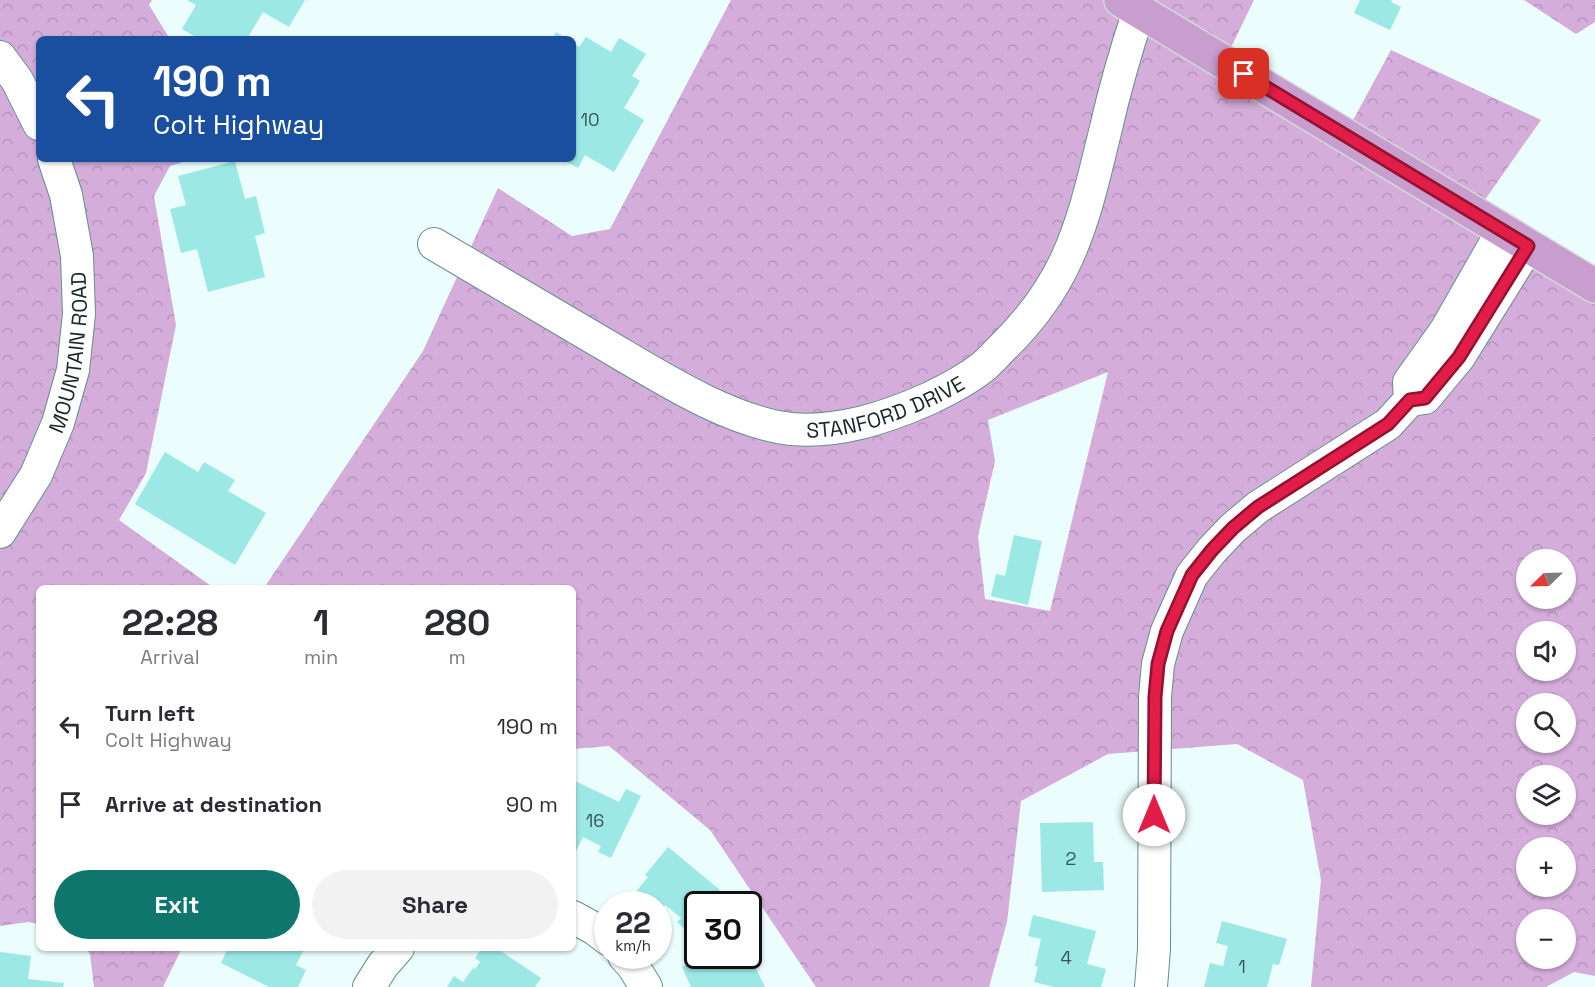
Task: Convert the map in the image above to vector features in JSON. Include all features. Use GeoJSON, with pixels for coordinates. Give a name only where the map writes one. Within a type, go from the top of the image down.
{"type":"FeatureCollection","features":[{"type":"Feature","properties":{"kind":"highway"},"geometry":{"type":"LineString","coordinates":[[1130,6],[1595,286]]}},
{"type":"Feature","properties":{"kind":"street","name":"STANFORD DRIVE"},"geometry":{"type":"LineString","coordinates":[[434,244],[668,381],[711,403],[753,420],[790,429],[825,430],[863,423],[948,390],[984,366],[1017,333],[1045,300],[1083,219],[1118,77],[1130,6]]}},
{"type":"Feature","properties":{"kind":"street"},"geometry":{"type":"LineString","coordinates":[[0,57],[17,80],[36,118]]}},
{"type":"Feature","properties":{"kind":"street","name":"MOUNTAIN ROAD"},"geometry":{"type":"LineString","coordinates":[[0,532],[36,475],[57,423],[73,370],[79,314],[77,256],[66,195],[55,162]]}},
{"type":"Feature","properties":{"kind":"street"},"geometry":{"type":"LineString","coordinates":[[1151,987],[1154,949],[1155,697],[1158,664],[1167,631],[1192,575],[1233,528],[1258,507],[1388,424],[1410,400],[1409,382],[1515,238]]}},
{"type":"Feature","properties":{"kind":"street"},"geometry":{"type":"LineString","coordinates":[[576,919],[594,928]]}},
{"type":"Feature","properties":{"kind":"street"},"geometry":{"type":"LineString","coordinates":[[369,987],[395,951]]}},
{"type":"Feature","properties":{"kind":"street"},"geometry":{"type":"LineString","coordinates":[[635,969],[646,987]]}},
{"type":"Feature","properties":{"kind":"green space"},"geometry":{"type":"Polygon","coordinates":[[[0,0],[152,0],[149,5],[168,36],[36,36],[36,162],[183,162],[170,166],[154,196],[176,325],[146,473],[119,520],[210,585],[36,585],[36,923],[28,922],[0,926],[0,0]]]}},
{"type":"Feature","properties":{"kind":"green space"},"geometry":{"type":"Polygon","coordinates":[[[731,0],[1254,0],[1224,62],[1345,135],[1391,50],[1541,120],[1475,214],[1595,286],[1595,976],[1574,972],[1546,987],[1311,987],[1321,880],[1303,780],[1237,744],[1108,754],[1021,801],[1007,922],[989,987],[816,987],[762,907],[762,891],[751,891],[710,830],[609,746],[576,749],[576,585],[266,585],[423,351],[498,188],[572,236],[610,229],[731,0]],[[1108,372],[988,420],[995,461],[978,536],[985,599],[1050,611],[1108,372]]]}},
{"type":"Feature","properties":{"kind":"green space"},"geometry":{"type":"Polygon","coordinates":[[[1524,0],[1595,0],[1595,22],[1576,34],[1524,0]]]}},
{"type":"Feature","properties":{"kind":"green space"},"geometry":{"type":"Polygon","coordinates":[[[88,951],[181,951],[163,987],[94,987],[90,954],[88,951]]]}},
{"type":"Feature","properties":{"kind":"building"},"geometry":{"type":"Polygon","coordinates":[[[187,0],[305,0],[289,27],[263,12],[249,36],[194,36],[182,29],[196,5],[187,0]]]}},
{"type":"Feature","properties":{"kind":"building"},"geometry":{"type":"Polygon","coordinates":[[[1360,0],[1392,0],[1391,2],[1401,7],[1390,30],[1354,13],[1360,0]]]}},
{"type":"Feature","properties":{"kind":"building"},"geometry":{"type":"Polygon","coordinates":[[[586,37],[611,52],[619,38],[646,54],[632,76],[640,81],[624,108],[644,120],[614,172],[585,155],[578,168],[567,162],[576,162],[576,45],[579,47],[586,37]]]}},
{"type":"Feature","properties":{"kind":"building"},"geometry":{"type":"Polygon","coordinates":[[[235,162],[245,199],[256,196],[265,233],[255,236],[265,277],[208,292],[197,249],[181,253],[170,209],[186,205],[178,176],[235,162]]]}},
{"type":"Feature","properties":{"kind":"building"},"geometry":{"type":"Polygon","coordinates":[[[165,452],[198,472],[204,462],[235,480],[228,491],[266,513],[235,565],[135,504],[165,452]]]}},
{"type":"Feature","properties":{"kind":"building"},"geometry":{"type":"Polygon","coordinates":[[[1014,535],[1042,541],[1028,605],[991,596],[996,574],[1005,576],[1014,535]]]}},
{"type":"Feature","properties":{"kind":"building"},"geometry":{"type":"Polygon","coordinates":[[[576,781],[619,802],[626,789],[641,796],[611,858],[598,852],[601,846],[583,837],[576,851],[576,781]]]}},
{"type":"Feature","properties":{"kind":"building"},"geometry":{"type":"Polygon","coordinates":[[[1093,822],[1094,862],[1103,862],[1104,890],[1042,892],[1040,823],[1093,822]]]}},
{"type":"Feature","properties":{"kind":"building"},"geometry":{"type":"Polygon","coordinates":[[[668,847],[720,890],[684,891],[684,928],[677,922],[681,918],[672,911],[672,891],[637,891],[648,877],[645,875],[668,847]]]}},
{"type":"Feature","properties":{"kind":"building"},"geometry":{"type":"Polygon","coordinates":[[[1033,915],[1096,931],[1087,964],[1106,969],[1101,987],[1054,987],[1034,982],[1041,939],[1028,936],[1033,915]]]}},
{"type":"Feature","properties":{"kind":"building"},"geometry":{"type":"Polygon","coordinates":[[[1222,921],[1287,939],[1279,965],[1273,964],[1267,987],[1204,987],[1210,963],[1223,966],[1228,946],[1216,943],[1222,921]]]}},
{"type":"Feature","properties":{"kind":"building"},"geometry":{"type":"Polygon","coordinates":[[[227,951],[303,951],[296,965],[306,970],[298,987],[269,987],[221,963],[227,951]]]}},
{"type":"Feature","properties":{"kind":"building"},"geometry":{"type":"Polygon","coordinates":[[[480,951],[500,951],[541,978],[535,987],[447,987],[454,976],[463,982],[480,962],[475,958],[480,951]]]}},
{"type":"Feature","properties":{"kind":"building"},"geometry":{"type":"Polygon","coordinates":[[[0,952],[31,956],[28,979],[64,983],[63,987],[0,987],[0,952]]]}},
{"type":"Feature","properties":{"kind":"building"},"geometry":{"type":"Polygon","coordinates":[[[684,966],[684,969],[756,969],[765,987],[691,987],[682,967],[684,966]]]}},
{"type":"Feature","properties":{"kind":"route"},"geometry":{"type":"LineString","coordinates":[[1154,815],[1154,725],[1158,664],[1167,631],[1192,575],[1233,528],[1258,507],[1388,424],[1410,400],[1425,398],[1459,357],[1528,246],[1244,74]]}}]}
